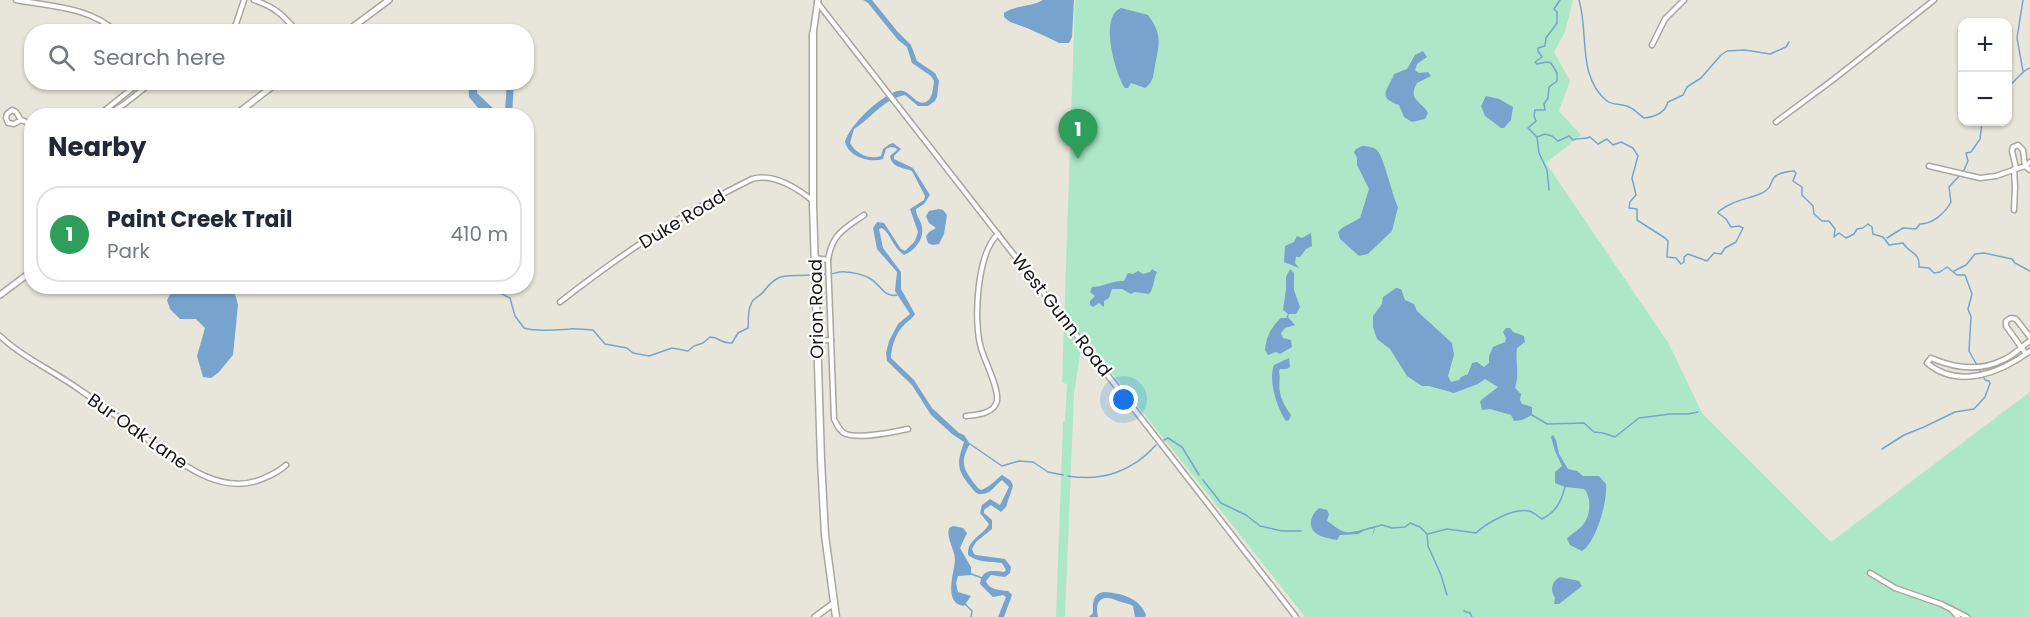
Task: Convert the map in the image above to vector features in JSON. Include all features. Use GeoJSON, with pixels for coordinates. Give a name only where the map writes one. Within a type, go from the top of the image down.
{"type":"FeatureCollection","features":[{"type":"Feature","properties":{"kind":"main road","name":"Orion Road"},"geometry":{"type":"LineString","coordinates":[[813,33],[813,201],[817,341],[825,535],[836,617]]}},
{"type":"Feature","properties":{"kind":"street"},"geometry":{"type":"LineString","coordinates":[[16,0],[86,14],[106,24]]}},
{"type":"Feature","properties":{"kind":"street"},"geometry":{"type":"LineString","coordinates":[[236,24],[244,0]]}},
{"type":"Feature","properties":{"kind":"street"},"geometry":{"type":"LineString","coordinates":[[254,0],[271,5],[290,24]]}},
{"type":"Feature","properties":{"kind":"street"},"geometry":{"type":"LineString","coordinates":[[357,24],[389,0]]}},
{"type":"Feature","properties":{"kind":"street"},"geometry":{"type":"LineString","coordinates":[[1652,45],[1665,19],[1684,0]]}},
{"type":"Feature","properties":{"kind":"street"},"geometry":{"type":"LineString","coordinates":[[1776,122],[1934,0]]}},
{"type":"Feature","properties":{"kind":"street","name":"West Gunn Road"},"geometry":{"type":"LineString","coordinates":[[817,1],[1296,617]]}},
{"type":"Feature","properties":{"kind":"street","name":"Orion Road"},"geometry":{"type":"LineString","coordinates":[[813,33],[817,1]]}},
{"type":"Feature","properties":{"kind":"street"},"geometry":{"type":"LineString","coordinates":[[107,108],[130,90]]}},
{"type":"Feature","properties":{"kind":"street"},"geometry":{"type":"LineString","coordinates":[[117,108],[142,90]]}},
{"type":"Feature","properties":{"kind":"street"},"geometry":{"type":"LineString","coordinates":[[244,108],[268,90]]}},
{"type":"Feature","properties":{"kind":"street"},"geometry":{"type":"LineString","coordinates":[[2014,210],[2013,147],[2018,145],[2023,150],[2025,166],[2030,170]]}},
{"type":"Feature","properties":{"kind":"street"},"geometry":{"type":"LineString","coordinates":[[1929,166],[1980,178],[1996,176],[2030,162]]}},
{"type":"Feature","properties":{"kind":"street","name":"Duke Road"},"geometry":{"type":"LineString","coordinates":[[560,302],[602,269],[665,228],[752,179],[760,177],[777,180],[813,201]]}},
{"type":"Feature","properties":{"kind":"street"},"geometry":{"type":"LineString","coordinates":[[864,215],[837,234],[829,250],[834,419],[839,428],[846,434],[852,435],[885,434],[908,429]]}},
{"type":"Feature","properties":{"kind":"street"},"geometry":{"type":"LineString","coordinates":[[966,416],[988,412],[997,401],[994,385],[980,346],[976,320],[985,256],[992,239],[999,233]]}},
{"type":"Feature","properties":{"kind":"street"},"geometry":{"type":"LineString","coordinates":[[815,258],[828,260]]}},
{"type":"Feature","properties":{"kind":"street"},"geometry":{"type":"LineString","coordinates":[[0,295],[24,277]]}},
{"type":"Feature","properties":{"kind":"street"},"geometry":{"type":"LineString","coordinates":[[2021,347],[2006,326],[2007,321],[2011,318],[2016,319],[2030,339],[2021,347],[2004,360],[1973,369],[1945,364],[1931,358],[1927,363],[1933,368],[1953,375],[1986,375],[2000,370],[2028,352],[2021,347]]}},
{"type":"Feature","properties":{"kind":"street","name":"Bur Oak Lane"},"geometry":{"type":"LineString","coordinates":[[0,336],[33,361],[79,389],[170,456],[210,478],[226,482],[249,483],[279,472],[286,465]]}},
{"type":"Feature","properties":{"kind":"street"},"geometry":{"type":"LineString","coordinates":[[817,341],[831,340]]}},
{"type":"Feature","properties":{"kind":"street"},"geometry":{"type":"LineString","coordinates":[[1996,363],[2000,370]]}},
{"type":"Feature","properties":{"kind":"street"},"geometry":{"type":"LineString","coordinates":[[1953,375],[1955,366]]}},
{"type":"Feature","properties":{"kind":"street"},"geometry":{"type":"LineString","coordinates":[[1870,573],[1895,588],[1951,608],[1967,617]]}},
{"type":"Feature","properties":{"kind":"street"},"geometry":{"type":"LineString","coordinates":[[815,617],[834,603]]}},
{"type":"Feature","properties":{"kind":"street"},"geometry":{"type":"LineString","coordinates":[[1951,608],[1958,617]]}},
{"type":"Feature","properties":{"kind":"green space"},"geometry":{"type":"Polygon","coordinates":[[[1075,0],[1573,0],[1565,32],[1554,52],[1570,81],[1559,111],[1581,135],[1546,163],[1669,344],[1702,413],[1831,542],[2030,392],[2030,617],[1305,617],[1081,334],[1082,343],[1074,393],[1065,617],[1056,617],[1063,422],[1065,421],[1067,384],[1062,383],[1075,0]]]}},
{"type":"Feature","properties":{"kind":"water"},"geometry":{"type":"Polygon","coordinates":[[[863,0],[872,0],[911,45],[917,61],[935,73],[939,81],[937,97],[928,106],[918,106],[905,95],[897,97],[854,129],[850,143],[859,153],[872,157],[881,156],[883,149],[893,143],[901,149],[894,159],[913,168],[930,195],[924,204],[916,209],[922,233],[919,242],[908,253],[904,255],[900,252],[885,231],[882,228],[879,229],[883,248],[901,272],[901,289],[915,314],[896,336],[891,358],[914,380],[932,408],[964,435],[970,444],[964,457],[965,467],[978,488],[984,489],[1002,475],[1011,481],[1013,486],[1006,507],[1001,512],[991,505],[984,510],[984,513],[992,520],[992,529],[976,542],[972,549],[976,555],[1005,559],[1011,567],[1010,573],[1005,577],[991,575],[986,581],[992,588],[1008,591],[1012,595],[1004,617],[998,617],[1006,597],[1003,595],[993,597],[980,584],[986,573],[1006,570],[1002,563],[972,558],[968,555],[968,550],[989,524],[980,513],[982,505],[990,499],[1000,505],[1009,487],[1002,480],[985,494],[974,491],[959,466],[964,442],[931,415],[912,385],[887,361],[889,341],[898,324],[910,314],[895,291],[897,272],[877,249],[873,228],[877,222],[884,223],[901,249],[905,251],[915,241],[918,232],[910,209],[924,200],[925,196],[912,171],[898,166],[891,160],[890,156],[897,150],[896,148],[886,149],[883,159],[872,160],[855,155],[845,142],[859,120],[890,94],[902,91],[919,102],[926,102],[933,90],[934,81],[931,76],[912,63],[907,47],[863,0]]]}},
{"type":"Feature","properties":{"kind":"water"},"geometry":{"type":"Polygon","coordinates":[[[1043,0],[1074,0],[1072,37],[1069,43],[1059,43],[1010,22],[1004,17],[1004,13],[1009,10],[1043,0]]]}},
{"type":"Feature","properties":{"kind":"water"},"geometry":{"type":"Polygon","coordinates":[[[1121,8],[1148,15],[1158,34],[1153,75],[1145,88],[1131,83],[1128,88],[1125,88],[1117,70],[1110,33],[1114,13],[1121,8]]]}},
{"type":"Feature","properties":{"kind":"water"},"geometry":{"type":"Polygon","coordinates":[[[1423,51],[1427,57],[1417,64],[1415,70],[1419,73],[1428,72],[1431,76],[1417,83],[1414,93],[1416,100],[1428,113],[1425,119],[1412,122],[1404,117],[1399,105],[1388,99],[1386,92],[1394,74],[1407,69],[1415,55],[1423,51]]]}},
{"type":"Feature","properties":{"kind":"water"},"geometry":{"type":"Polygon","coordinates":[[[468,90],[477,90],[477,93],[493,108],[478,108],[469,97],[468,90]]]}},
{"type":"Feature","properties":{"kind":"water"},"geometry":{"type":"Polygon","coordinates":[[[506,90],[514,90],[512,108],[505,108],[506,90]]]}},
{"type":"Feature","properties":{"kind":"water"},"geometry":{"type":"Polygon","coordinates":[[[1486,96],[1499,99],[1513,107],[1511,120],[1504,128],[1485,116],[1481,106],[1486,96]]]}},
{"type":"Feature","properties":{"kind":"water"},"geometry":{"type":"Polygon","coordinates":[[[1362,146],[1374,148],[1380,154],[1398,207],[1392,231],[1368,254],[1359,256],[1340,239],[1338,232],[1360,218],[1369,189],[1357,165],[1354,152],[1362,146]]]}},
{"type":"Feature","properties":{"kind":"water"},"geometry":{"type":"Polygon","coordinates":[[[939,209],[947,215],[944,234],[939,244],[932,245],[928,243],[926,236],[936,228],[929,223],[926,216],[929,211],[939,209]]]}},
{"type":"Feature","properties":{"kind":"water"},"geometry":{"type":"Polygon","coordinates":[[[1311,233],[1312,246],[1306,249],[1300,257],[1296,257],[1295,263],[1299,268],[1284,262],[1285,246],[1294,242],[1297,236],[1302,238],[1311,233]]]}},
{"type":"Feature","properties":{"kind":"water"},"geometry":{"type":"Polygon","coordinates":[[[1152,269],[1157,272],[1149,294],[1135,292],[1131,294],[1122,289],[1112,289],[1109,298],[1104,301],[1104,307],[1099,303],[1093,307],[1090,305],[1090,301],[1095,296],[1090,292],[1092,287],[1124,281],[1128,273],[1133,274],[1138,271],[1143,274],[1152,269]]]}},
{"type":"Feature","properties":{"kind":"water"},"geometry":{"type":"Polygon","coordinates":[[[1290,269],[1294,273],[1294,290],[1300,307],[1296,314],[1289,314],[1288,317],[1295,325],[1285,328],[1281,333],[1283,338],[1291,340],[1292,347],[1280,354],[1276,352],[1268,355],[1265,350],[1270,332],[1277,321],[1286,318],[1288,314],[1283,310],[1286,277],[1290,269]]]}},
{"type":"Feature","properties":{"kind":"water"},"geometry":{"type":"Polygon","coordinates":[[[1396,288],[1401,289],[1405,300],[1414,304],[1417,311],[1452,343],[1454,355],[1448,376],[1451,382],[1468,374],[1472,363],[1477,362],[1484,367],[1489,363],[1493,347],[1505,342],[1503,332],[1506,328],[1524,336],[1525,342],[1517,348],[1515,388],[1521,394],[1522,404],[1532,407],[1532,415],[1514,421],[1511,415],[1490,409],[1482,410],[1480,401],[1498,387],[1485,379],[1454,393],[1422,386],[1407,376],[1390,349],[1377,339],[1373,327],[1373,316],[1382,304],[1383,297],[1396,288]]]}},
{"type":"Feature","properties":{"kind":"water"},"geometry":{"type":"Polygon","coordinates":[[[170,294],[234,294],[238,305],[233,355],[211,378],[203,377],[197,356],[205,328],[196,319],[180,319],[170,309],[167,300],[170,294]]]}},
{"type":"Feature","properties":{"kind":"water"},"geometry":{"type":"Polygon","coordinates":[[[1289,358],[1290,367],[1280,369],[1279,372],[1281,395],[1291,415],[1286,421],[1277,402],[1272,371],[1274,365],[1289,358]]]}},
{"type":"Feature","properties":{"kind":"water"},"geometry":{"type":"Polygon","coordinates":[[[1553,435],[1559,454],[1568,469],[1577,471],[1583,476],[1599,476],[1606,484],[1600,521],[1592,539],[1582,551],[1570,545],[1567,539],[1581,527],[1587,518],[1588,496],[1584,489],[1565,487],[1555,483],[1555,472],[1562,466],[1555,451],[1551,437],[1553,435]]]}},
{"type":"Feature","properties":{"kind":"water"},"geometry":{"type":"Polygon","coordinates":[[[1319,508],[1327,510],[1329,514],[1327,521],[1341,530],[1348,532],[1366,530],[1358,534],[1340,535],[1337,540],[1320,535],[1311,526],[1313,515],[1319,508]]]}},
{"type":"Feature","properties":{"kind":"water"},"geometry":{"type":"Polygon","coordinates":[[[953,526],[963,528],[967,533],[960,548],[971,567],[971,575],[958,576],[956,583],[958,592],[971,596],[964,606],[954,600],[951,587],[955,560],[948,532],[953,526]]]}},
{"type":"Feature","properties":{"kind":"water"},"geometry":{"type":"Polygon","coordinates":[[[1560,577],[1579,581],[1582,586],[1559,604],[1554,604],[1552,586],[1560,577]]]}},
{"type":"Feature","properties":{"kind":"water"},"geometry":{"type":"Polygon","coordinates":[[[1104,592],[1123,595],[1135,601],[1143,609],[1145,617],[1135,617],[1133,606],[1104,598],[1097,606],[1098,617],[1089,617],[1093,613],[1095,597],[1104,592]]]}},
{"type":"Feature","properties":{"kind":"waterway"},"geometry":{"type":"LineString","coordinates":[[1549,190],[1547,170],[1539,153],[1537,137],[1528,128],[1536,121],[1535,110],[1545,110],[1544,104],[1548,98],[1549,87],[1557,81],[1557,73],[1551,63],[1537,64],[1535,62],[1542,57],[1538,48],[1545,46],[1546,38],[1557,23],[1557,12],[1554,9],[1560,0]]}},
{"type":"Feature","properties":{"kind":"waterway"},"geometry":{"type":"LineString","coordinates":[[1579,0],[1591,80],[1607,101],[1627,106],[1644,118],[1659,114],[1668,102],[1683,95],[1687,87],[1701,78],[1727,51],[1745,50],[1770,54],[1786,47],[1789,42]]}},
{"type":"Feature","properties":{"kind":"waterway"},"geometry":{"type":"LineString","coordinates":[[2023,0],[2017,38],[2023,71]]}},
{"type":"Feature","properties":{"kind":"waterway"},"geometry":{"type":"LineString","coordinates":[[2012,83],[2030,68]]}},
{"type":"Feature","properties":{"kind":"waterway"},"geometry":{"type":"LineString","coordinates":[[1963,172],[1968,161],[1966,153],[1971,152],[1980,139],[1982,126]]}},
{"type":"Feature","properties":{"kind":"waterway"},"geometry":{"type":"LineString","coordinates":[[1537,137],[1545,134],[1558,141],[1569,136],[1573,140],[1590,137],[1598,144],[1607,139],[1613,145],[1621,142],[1633,148],[1638,156],[1632,178],[1636,195],[1630,202],[1629,208],[1637,209],[1637,220],[1668,241],[1667,257],[1676,258],[1681,264],[1688,254],[1707,261],[1714,253],[1721,254],[1725,248],[1736,242],[1743,228],[1731,227],[1718,212],[1735,202],[1767,190],[1774,177],[1784,172],[1794,171],[1796,173],[1793,181],[1802,187],[1802,195],[1813,206],[1814,214],[1822,221],[1829,221],[1835,229],[1834,237],[1839,233],[1846,238],[1868,224],[1872,227],[1873,234],[1883,237],[1889,245],[1903,243],[1918,258],[1919,267],[1929,268],[1934,273],[1947,267],[1957,275],[1965,275],[1972,294],[1968,309],[1971,317],[1969,351],[1977,365]]}},
{"type":"Feature","properties":{"kind":"waterway"},"geometry":{"type":"LineString","coordinates":[[1887,238],[1903,228],[1916,229],[1920,224],[1925,224],[1938,217],[1951,202],[1949,187],[1960,175]]}},
{"type":"Feature","properties":{"kind":"waterway"},"geometry":{"type":"LineString","coordinates":[[1954,271],[1966,265],[1975,254],[1984,253],[2012,259],[2030,271]]}},
{"type":"Feature","properties":{"kind":"waterway"},"geometry":{"type":"LineString","coordinates":[[831,274],[844,272],[861,275],[873,280],[888,294],[897,295]]}},
{"type":"Feature","properties":{"kind":"waterway"},"geometry":{"type":"LineString","coordinates":[[816,275],[826,274]]}},
{"type":"Feature","properties":{"kind":"waterway"},"geometry":{"type":"LineString","coordinates":[[502,294],[510,298],[515,316],[524,328],[593,330],[605,344],[627,348],[633,353],[649,356],[672,348],[688,351],[710,337],[732,343],[738,333],[748,328],[752,302],[770,284],[780,277],[812,275]]}},
{"type":"Feature","properties":{"kind":"waterway"},"geometry":{"type":"LineString","coordinates":[[1882,449],[1904,435],[1955,412],[1974,409],[1985,397],[1990,383],[1985,380],[1979,369]]}},
{"type":"Feature","properties":{"kind":"waterway"},"geometry":{"type":"LineString","coordinates":[[1532,415],[1547,424],[1584,423],[1594,432],[1615,437],[1639,418],[1698,412]]}},
{"type":"Feature","properties":{"kind":"waterway"},"geometry":{"type":"LineString","coordinates":[[1164,440],[1168,438],[1182,447],[1199,475]]}},
{"type":"Feature","properties":{"kind":"waterway"},"geometry":{"type":"LineString","coordinates":[[970,444],[1002,466],[1019,461],[1033,462],[1048,472],[1063,475]]}},
{"type":"Feature","properties":{"kind":"waterway"},"geometry":{"type":"LineString","coordinates":[[1068,476],[1105,476],[1137,462],[1156,445]]}},
{"type":"Feature","properties":{"kind":"waterway"},"geometry":{"type":"LineString","coordinates":[[1203,480],[1221,503],[1246,515],[1260,526],[1282,531],[1301,531]]}},
{"type":"Feature","properties":{"kind":"waterway"},"geometry":{"type":"LineString","coordinates":[[1428,534],[1447,529],[1476,533],[1501,517],[1523,511],[1531,512],[1542,519],[1557,506],[1565,487]]}},
{"type":"Feature","properties":{"kind":"waterway"},"geometry":{"type":"LineString","coordinates":[[1360,531],[1382,525],[1392,528],[1405,527],[1410,523],[1420,527],[1427,534],[1428,546],[1447,595]]}},
{"type":"Feature","properties":{"kind":"waterway"},"geometry":{"type":"LineString","coordinates":[[969,573],[982,578]]}},
{"type":"Feature","properties":{"kind":"waterway"},"geometry":{"type":"LineString","coordinates":[[964,603],[972,611],[971,617]]}},
{"type":"Feature","properties":{"kind":"waterway"},"geometry":{"type":"LineString","coordinates":[[1464,611],[1470,613],[1472,617]]}},
{"type":"Feature","properties":{"kind":"place","name":"Paint Creek Trail"},"geometry":{"type":"Point","coordinates":[1078,159]}}]}
